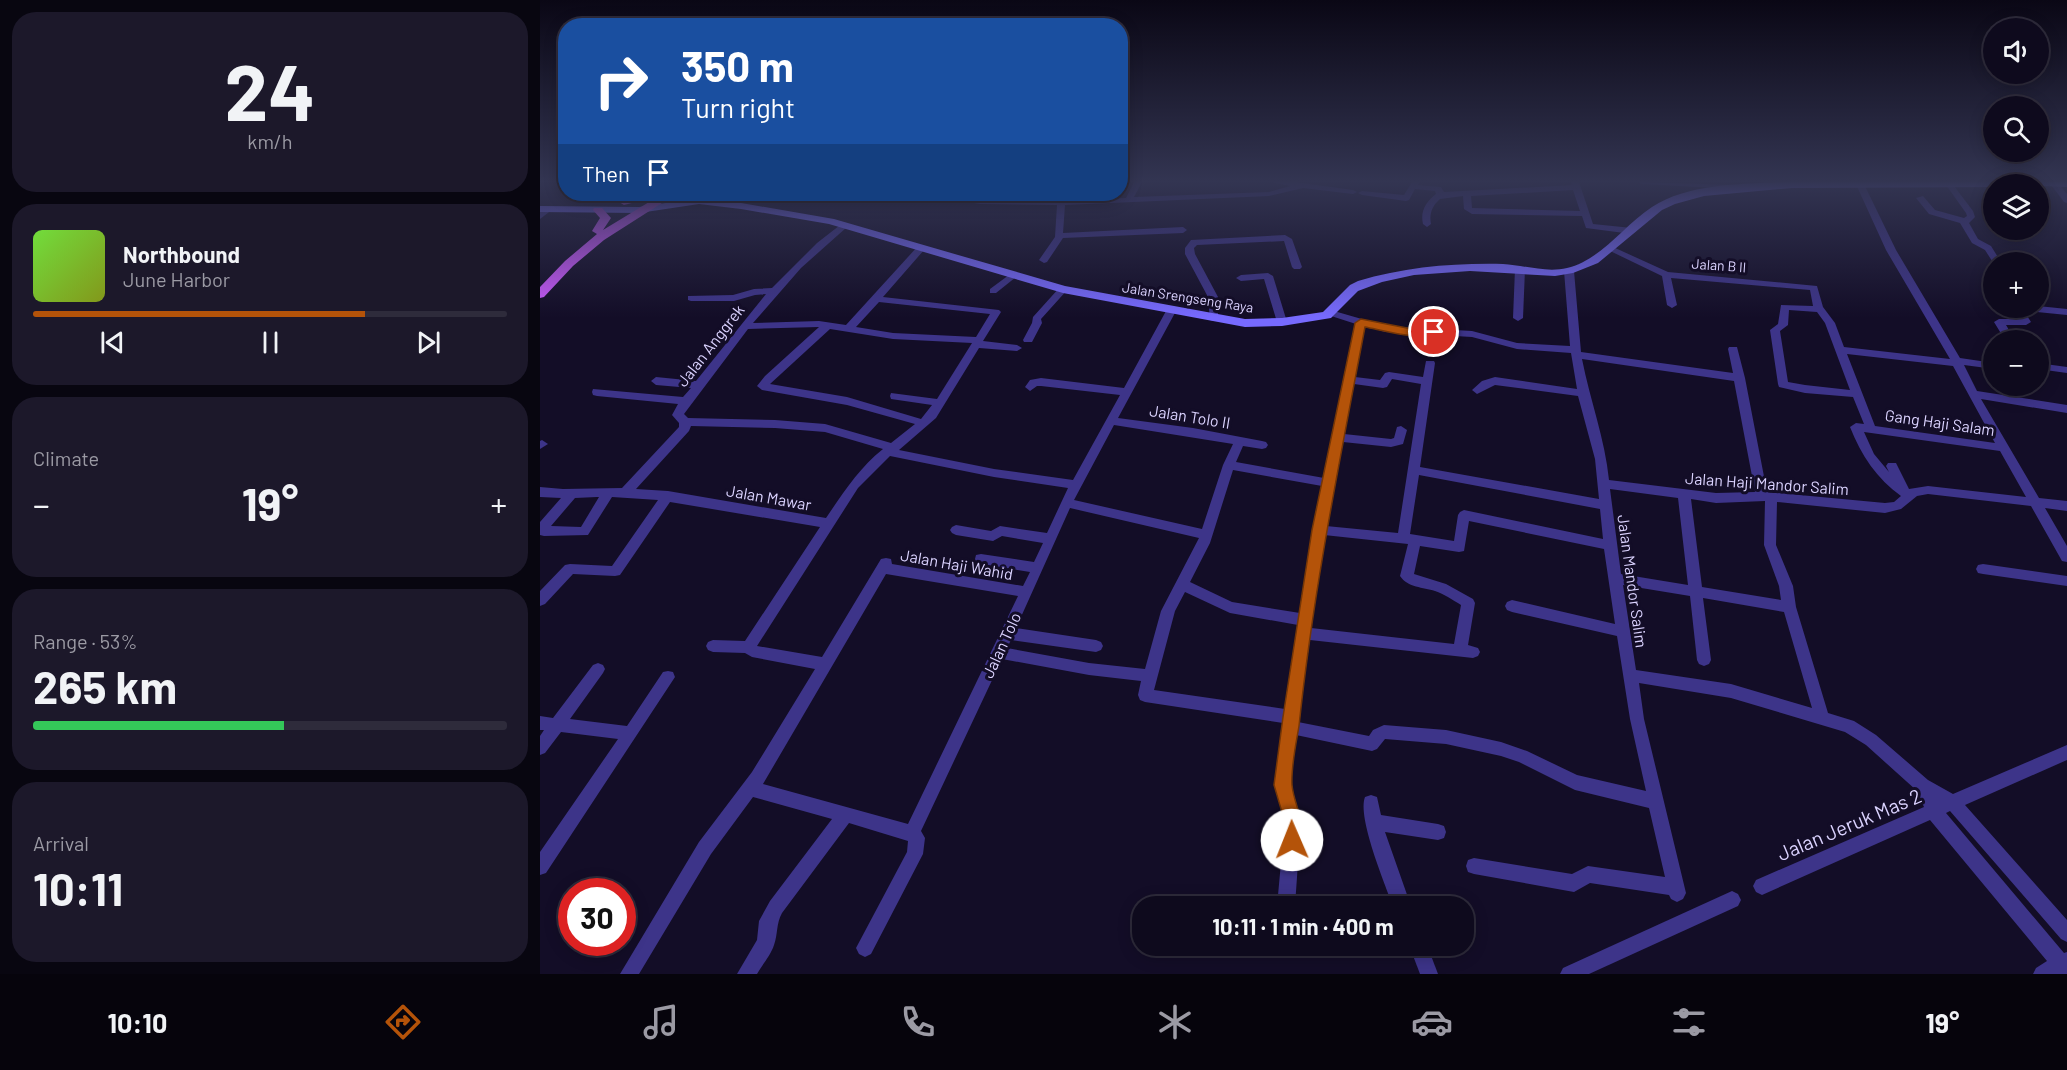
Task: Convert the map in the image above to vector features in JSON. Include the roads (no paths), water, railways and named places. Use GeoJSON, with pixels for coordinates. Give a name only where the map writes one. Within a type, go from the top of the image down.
{"type":"FeatureCollection","features":[{"type":"Feature","properties":{"kind":"main road"},"geometry":{"type":"LineString","coordinates":[[597,231],[599,227]]}},
{"type":"Feature","properties":{"kind":"main road"},"geometry":{"type":"LineString","coordinates":[[540,280],[564,257],[603,227]]}},
{"type":"Feature","properties":{"kind":"main road"},"geometry":{"type":"LineString","coordinates":[[540,294],[573,258],[611,227]]}},
{"type":"Feature","properties":{"kind":"main road","name":"Jalan Srengseng Raya"},"geometry":{"type":"LineString","coordinates":[[852,227],[1062,289],[1172,311],[1245,323],[1317,318],[1331,313]]}},
{"type":"Feature","properties":{"kind":"main road"},"geometry":{"type":"LineString","coordinates":[[1331,313],[1354,288],[1366,283],[1463,266],[1569,272],[1610,249],[1636,227]]}},
{"type":"Feature","properties":{"kind":"street","name":"Jalan Anggrek"},"geometry":{"type":"LineString","coordinates":[[685,422],[678,415],[686,401],[774,291],[809,253],[841,227]]}},
{"type":"Feature","properties":{"kind":"street"},"geometry":{"type":"LineString","coordinates":[[1057,227],[1056,235],[1060,236],[1183,230]]}},
{"type":"Feature","properties":{"kind":"street"},"geometry":{"type":"LineString","coordinates":[[1597,227],[1632,231]]}},
{"type":"Feature","properties":{"kind":"street"},"geometry":{"type":"LineString","coordinates":[[1881,227],[2067,556]]}},
{"type":"Feature","properties":{"kind":"street"},"geometry":{"type":"LineString","coordinates":[[1967,227],[1974,242],[1988,248],[1991,252]]}},
{"type":"Feature","properties":{"kind":"street"},"geometry":{"type":"LineString","coordinates":[[1044,260],[1060,236]]}},
{"type":"Feature","properties":{"kind":"street"},"geometry":{"type":"LineString","coordinates":[[1213,318],[1213,297],[1190,254],[1189,248],[1194,242],[1281,237],[1288,239],[1297,267]]}},
{"type":"Feature","properties":{"kind":"street"},"geometry":{"type":"LineString","coordinates":[[847,330],[878,299],[889,281],[921,248]]}},
{"type":"Feature","properties":{"kind":"street","name":"Jalan B II"},"geometry":{"type":"LineString","coordinates":[[1610,249],[1666,274],[1810,287],[1816,290],[1819,306]]}},
{"type":"Feature","properties":{"kind":"street"},"geometry":{"type":"LineString","coordinates":[[1518,318],[1520,269]]}},
{"type":"Feature","properties":{"kind":"street","name":"Jalan Mandor Salim"},"geometry":{"type":"LineString","coordinates":[[1474,866],[1574,883],[1588,874],[1676,890],[1637,719],[1610,545],[1599,443],[1583,393],[1576,352],[1569,272]]}},
{"type":"Feature","properties":{"kind":"street"},"geometry":{"type":"LineString","coordinates":[[1666,274],[1672,305]]}},
{"type":"Feature","properties":{"kind":"street"},"geometry":{"type":"LineString","coordinates":[[993,291],[1012,275]]}},
{"type":"Feature","properties":{"kind":"street"},"geometry":{"type":"LineString","coordinates":[[1241,278],[1268,276],[1282,322]]}},
{"type":"Feature","properties":{"kind":"street"},"geometry":{"type":"LineString","coordinates":[[1028,340],[1042,311],[1062,289]]}},
{"type":"Feature","properties":{"kind":"street"},"geometry":{"type":"LineString","coordinates":[[691,298],[734,297],[754,292],[774,291]]}},
{"type":"Feature","properties":{"kind":"street","name":"Jalan Mawar"},"geometry":{"type":"LineString","coordinates":[[540,492],[571,495],[625,493],[668,496],[827,524],[869,467],[923,423],[940,403],[996,311],[878,299]]}},
{"type":"Feature","properties":{"kind":"street"},"geometry":{"type":"LineString","coordinates":[[1857,394],[1805,389],[1783,384],[1775,330],[1783,325],[1783,308],[1819,306],[1830,323],[1871,429],[1856,427],[1866,451],[1895,486],[1909,495]]}},
{"type":"Feature","properties":{"kind":"street"},"geometry":{"type":"LineString","coordinates":[[2049,310],[2067,312]]}},
{"type":"Feature","properties":{"kind":"street","name":"Jalan Tolo"},"geometry":{"type":"LineString","coordinates":[[912,832],[1038,568],[1066,503],[1172,311]]}},
{"type":"Feature","properties":{"kind":"street"},"geometry":{"type":"LineString","coordinates":[[1331,313],[1361,323],[1407,332],[1472,334],[1517,346],[1576,352],[1740,378]]}},
{"type":"Feature","properties":{"kind":"street"},"geometry":{"type":"LineString","coordinates":[[2004,330],[1999,322],[2026,322],[2023,318]]}},
{"type":"Feature","properties":{"kind":"street"},"geometry":{"type":"LineString","coordinates":[[1287,896],[1293,819],[1283,785],[1290,722],[1319,530],[1361,323]]}},
{"type":"Feature","properties":{"kind":"street"},"geometry":{"type":"LineString","coordinates":[[747,326],[827,326],[893,336],[977,342],[1017,348]]}},
{"type":"Feature","properties":{"kind":"street"},"geometry":{"type":"LineString","coordinates":[[827,326],[762,386],[847,401],[923,423]]}},
{"type":"Feature","properties":{"kind":"street"},"geometry":{"type":"LineString","coordinates":[[1733,349],[1767,496],[1770,545],[1786,586],[1789,607],[1822,717]]}},
{"type":"Feature","properties":{"kind":"street"},"geometry":{"type":"LineString","coordinates":[[1840,350],[1983,365]]}},
{"type":"Feature","properties":{"kind":"street"},"geometry":{"type":"LineString","coordinates":[[1182,584],[1230,607],[1303,627],[1466,651],[1468,603],[1442,588],[1413,581],[1407,576],[1413,470],[1430,363]]}},
{"type":"Feature","properties":{"kind":"street"},"geometry":{"type":"LineString","coordinates":[[2049,368],[2067,370]]}},
{"type":"Feature","properties":{"kind":"street"},"geometry":{"type":"LineString","coordinates":[[1349,380],[1383,384],[1389,375],[1426,381]]}},
{"type":"Feature","properties":{"kind":"street"},"geometry":{"type":"LineString","coordinates":[[656,381],[700,386]]}},
{"type":"Feature","properties":{"kind":"street"},"geometry":{"type":"LineString","coordinates":[[1477,390],[1496,381],[1583,393]]}},
{"type":"Feature","properties":{"kind":"street"},"geometry":{"type":"LineString","coordinates":[[1030,387],[1034,382],[1041,382],[1128,392]]}},
{"type":"Feature","properties":{"kind":"street"},"geometry":{"type":"LineString","coordinates":[[597,392],[686,401]]}},
{"type":"Feature","properties":{"kind":"street"},"geometry":{"type":"LineString","coordinates":[[1975,394],[2067,409]]}},
{"type":"Feature","properties":{"kind":"street"},"geometry":{"type":"LineString","coordinates":[[895,396],[940,403]]}},
{"type":"Feature","properties":{"kind":"street","name":"Jalan Tolo II"},"geometry":{"type":"LineString","coordinates":[[1112,421],[1262,445]]}},
{"type":"Feature","properties":{"kind":"street"},"geometry":{"type":"LineString","coordinates":[[625,493],[681,433],[685,428],[685,422],[775,424],[825,428],[892,450],[994,473],[1075,485]]}},
{"type":"Feature","properties":{"kind":"street","name":"Gang Haji Salam"},"geometry":{"type":"LineString","coordinates":[[1871,429],[2004,448]]}},
{"type":"Feature","properties":{"kind":"street"},"geometry":{"type":"LineString","coordinates":[[1337,437],[1391,443],[1399,441],[1401,430]]}},
{"type":"Feature","properties":{"kind":"street"},"geometry":{"type":"LineString","coordinates":[[1240,440],[1229,465],[1207,535],[1168,611],[1146,697],[1290,722],[1372,744],[1378,735],[1384,732],[1460,740],[1511,752],[1575,782],[1657,802]]}},
{"type":"Feature","properties":{"kind":"street"},"geometry":{"type":"LineString","coordinates":[[1229,465],[1328,483]]}},
{"type":"Feature","properties":{"kind":"street"},"geometry":{"type":"LineString","coordinates":[[1892,466],[1900,485],[1909,495]]}},
{"type":"Feature","properties":{"kind":"street"},"geometry":{"type":"LineString","coordinates":[[1413,470],[1605,505]]}},
{"type":"Feature","properties":{"kind":"street","name":"Jalan Haji Mandor Salim"},"geometry":{"type":"LineString","coordinates":[[1603,484],[1716,498],[1767,496],[1885,508],[1897,506],[1909,495],[1928,490],[2067,506]]}},
{"type":"Feature","properties":{"kind":"street"},"geometry":{"type":"LineString","coordinates":[[571,495],[542,528],[543,531],[584,532],[608,493]]}},
{"type":"Feature","properties":{"kind":"street"},"geometry":{"type":"LineString","coordinates":[[1684,495],[1704,660]]}},
{"type":"Feature","properties":{"kind":"street"},"geometry":{"type":"LineString","coordinates":[[540,600],[570,568],[615,571],[668,496]]}},
{"type":"Feature","properties":{"kind":"street"},"geometry":{"type":"LineString","coordinates":[[1066,503],[1207,535]]}},
{"type":"Feature","properties":{"kind":"street"},"geometry":{"type":"LineString","coordinates":[[1319,530],[1409,539],[1459,547],[1464,515],[1610,545]]}},
{"type":"Feature","properties":{"kind":"street"},"geometry":{"type":"LineString","coordinates":[[749,647],[751,640],[827,524]]}},
{"type":"Feature","properties":{"kind":"street"},"geometry":{"type":"LineString","coordinates":[[956,530],[993,536],[1000,531],[1051,539]]}},
{"type":"Feature","properties":{"kind":"street"},"geometry":{"type":"LineString","coordinates":[[981,559],[1038,568]]}},
{"type":"Feature","properties":{"kind":"street","name":"Jalan Haji Wahid"},"geometry":{"type":"LineString","coordinates":[[824,664],[884,565],[1026,592]]}},
{"type":"Feature","properties":{"kind":"street"},"geometry":{"type":"LineString","coordinates":[[1983,569],[2067,581]]}},
{"type":"Feature","properties":{"kind":"street"},"geometry":{"type":"LineString","coordinates":[[1615,578],[1789,607]]}},
{"type":"Feature","properties":{"kind":"street"},"geometry":{"type":"LineString","coordinates":[[1512,606],[1624,632]]}},
{"type":"Feature","properties":{"kind":"street"},"geometry":{"type":"LineString","coordinates":[[1007,633],[1095,646]]}},
{"type":"Feature","properties":{"kind":"street"},"geometry":{"type":"LineString","coordinates":[[630,974],[709,841],[750,788],[824,664],[752,651],[749,647],[713,646]]}},
{"type":"Feature","properties":{"kind":"street"},"geometry":{"type":"LineString","coordinates":[[998,652],[1089,669],[1150,676]]}},
{"type":"Feature","properties":{"kind":"street"},"geometry":{"type":"LineString","coordinates":[[540,748],[598,669]]}},
{"type":"Feature","properties":{"kind":"street"},"geometry":{"type":"LineString","coordinates":[[1630,675],[1723,690],[1822,717],[1849,726],[1863,734],[1922,785],[1953,803],[2067,933]]}},
{"type":"Feature","properties":{"kind":"street"},"geometry":{"type":"LineString","coordinates":[[540,867],[668,677]]}},
{"type":"Feature","properties":{"kind":"street"},"geometry":{"type":"LineString","coordinates":[[540,723],[630,733]]}},
{"type":"Feature","properties":{"kind":"street","name":"Jalan Jeruk Mas 2"},"geometry":{"type":"LineString","coordinates":[[1762,886],[2067,752]]}},
{"type":"Feature","properties":{"kind":"street"},"geometry":{"type":"LineString","coordinates":[[1922,785],[1934,812],[2065,965],[2042,974]]}},
{"type":"Feature","properties":{"kind":"street"},"geometry":{"type":"LineString","coordinates":[[750,788],[912,832],[917,838],[915,854],[865,948]]}},
{"type":"Feature","properties":{"kind":"street"},"geometry":{"type":"LineString","coordinates":[[1371,803],[1382,856],[1398,896]]}},
{"type":"Feature","properties":{"kind":"street"},"geometry":{"type":"LineString","coordinates":[[746,974],[766,943],[768,921],[776,907],[845,815]]}},
{"type":"Feature","properties":{"kind":"street"},"geometry":{"type":"LineString","coordinates":[[1374,822],[1438,832]]}},
{"type":"Feature","properties":{"kind":"street"},"geometry":{"type":"LineString","coordinates":[[1569,974],[1732,900]]}},
{"type":"Feature","properties":{"kind":"street"},"geometry":{"type":"LineString","coordinates":[[1422,956],[1429,974]]}}]}
